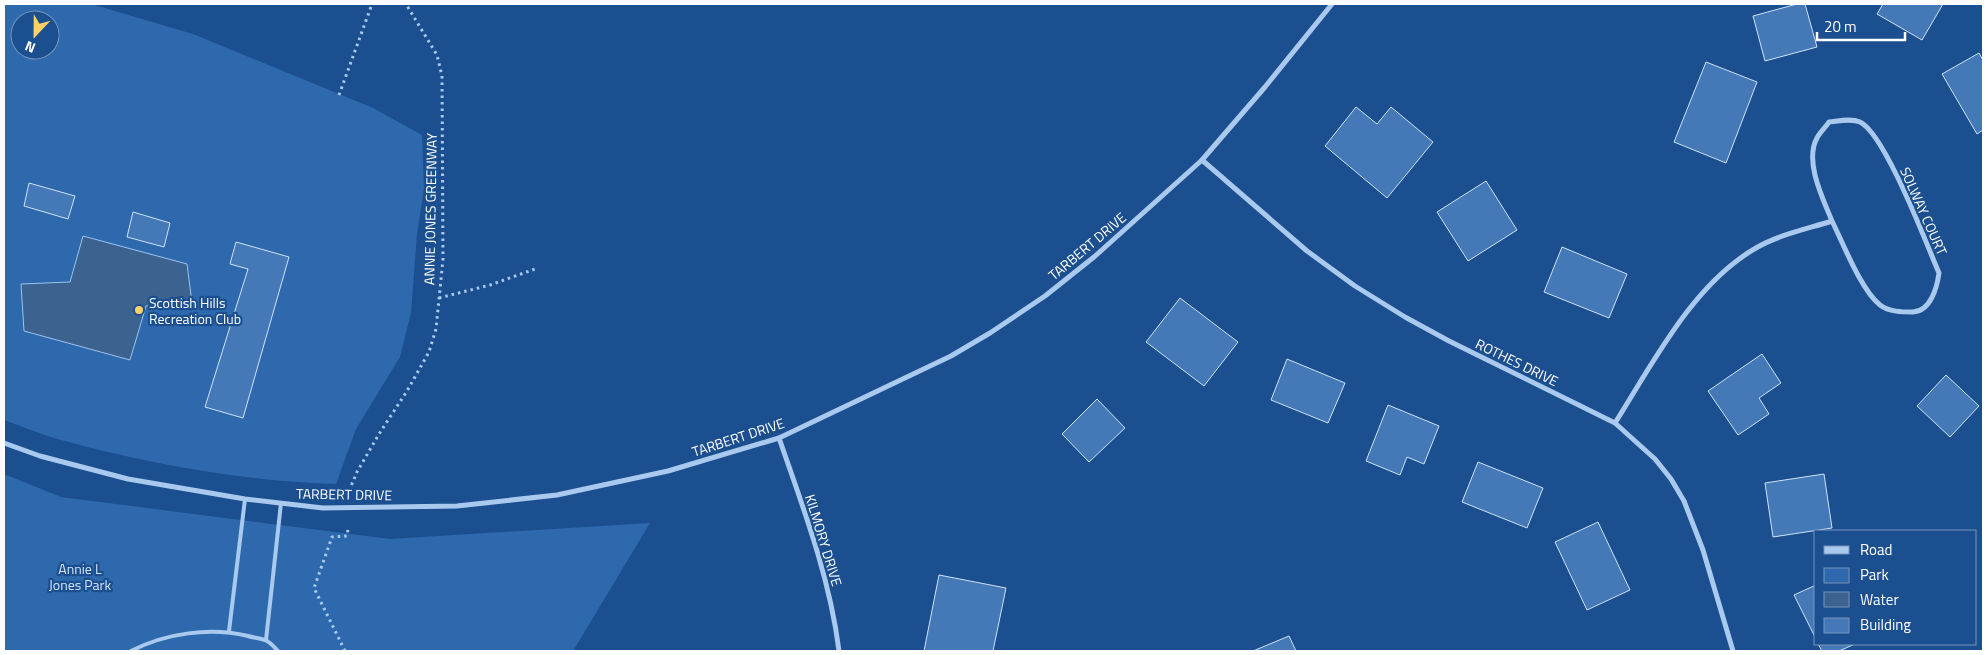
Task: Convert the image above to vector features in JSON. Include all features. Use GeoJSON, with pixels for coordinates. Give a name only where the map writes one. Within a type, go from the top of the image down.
{"type":"FeatureCollection","features":[{"type":"Feature","properties":{"kind":"street","name":"TARBERT DRIVE"},"geometry":{"type":"LineString","coordinates":[[4,443],[40,456],[128,479],[245,499],[323,508],[457,506],[556,495],[668,471],[779,438],[942,360],[990,333],[1045,296],[1094,257],[1202,160],[1265,88],[1332,4]]}},
{"type":"Feature","properties":{"kind":"street","name":"SOLWAY COURT"},"geometry":{"type":"LineString","coordinates":[[1843,120],[1860,122],[1873,133],[1888,157],[1938,273],[1937,285],[1930,302],[1919,312],[1896,312],[1880,306],[1866,288],[1832,221],[1818,186],[1812,159],[1816,138],[1830,122],[1843,120]]}},
{"type":"Feature","properties":{"kind":"street","name":"ROTHES DRIVE"},"geometry":{"type":"LineString","coordinates":[[1202,160],[1307,252],[1355,286],[1442,337],[1615,423],[1654,459],[1671,479],[1684,501],[1703,550],[1733,651]]}},
{"type":"Feature","properties":{"kind":"street"},"geometry":{"type":"LineString","coordinates":[[1615,423],[1675,329],[1722,274],[1758,246],[1832,221]]}},
{"type":"Feature","properties":{"kind":"street","name":"KILMORY DRIVE"},"geometry":{"type":"LineString","coordinates":[[779,438],[805,515],[831,602],[839,651]]}},
{"type":"Feature","properties":{"kind":"lane"},"geometry":{"type":"LineString","coordinates":[[229,632],[245,499]]}},
{"type":"Feature","properties":{"kind":"lane"},"geometry":{"type":"LineString","coordinates":[[266,640],[281,503]]}},
{"type":"Feature","properties":{"kind":"lane"},"geometry":{"type":"LineString","coordinates":[[131,651],[165,637],[196,633],[229,632],[266,640],[278,651]]}},
{"type":"Feature","properties":{"kind":"path"},"geometry":{"type":"LineString","coordinates":[[339,95],[372,4]]}},
{"type":"Feature","properties":{"kind":"path","name":"ANNIE JONES GREENWAY"},"geometry":{"type":"LineString","coordinates":[[349,490],[379,434],[407,391],[429,352],[436,329],[443,259],[442,76],[437,56],[406,4]]}},
{"type":"Feature","properties":{"kind":"path"},"geometry":{"type":"LineString","coordinates":[[439,298],[507,280],[535,270]]}},
{"type":"Feature","properties":{"kind":"path"},"geometry":{"type":"LineString","coordinates":[[345,651],[314,588],[332,537],[347,536],[348,529]]}},
{"type":"Feature","properties":{"kind":"green space","name":"Scottish Hills Recreation Club"},"geometry":{"type":"Polygon","coordinates":[[[4,4],[91,4],[193,34],[373,108],[422,135],[424,189],[417,234],[411,313],[400,357],[356,429],[336,484],[268,479],[199,470],[98,450],[42,434],[4,420],[4,4]]]}},
{"type":"Feature","properties":{"kind":"green space","name":"Annie L Jones Park"},"geometry":{"type":"Polygon","coordinates":[[[4,474],[61,497],[390,539],[650,523],[573,651],[4,651],[4,474]]]}},
{"type":"Feature","properties":{"kind":"water"},"geometry":{"type":"Polygon","coordinates":[[[83,236],[187,264],[192,303],[146,306],[130,360],[24,331],[21,284],[70,282],[83,236]]]}},
{"type":"Feature","properties":{"kind":"building"},"geometry":{"type":"Polygon","coordinates":[[[1797,4],[1805,4],[1817,47],[1765,61],[1753,16],[1797,4]]]}},
{"type":"Feature","properties":{"kind":"building"},"geometry":{"type":"Polygon","coordinates":[[[1883,4],[1943,4],[1922,40],[1877,14],[1883,4]]]}},
{"type":"Feature","properties":{"kind":"building"},"geometry":{"type":"Polygon","coordinates":[[[1979,53],[1983,60],[1983,130],[1977,134],[1942,74],[1979,53]]]}},
{"type":"Feature","properties":{"kind":"building"},"geometry":{"type":"Polygon","coordinates":[[[1706,62],[1757,82],[1726,163],[1674,142],[1706,62]]]}},
{"type":"Feature","properties":{"kind":"building"},"geometry":{"type":"Polygon","coordinates":[[[1356,107],[1377,124],[1391,107],[1433,142],[1387,198],[1325,146],[1356,107]]]}},
{"type":"Feature","properties":{"kind":"building"},"geometry":{"type":"Polygon","coordinates":[[[1486,181],[1517,230],[1468,261],[1437,212],[1486,181]]]}},
{"type":"Feature","properties":{"kind":"building"},"geometry":{"type":"Polygon","coordinates":[[[29,183],[75,196],[68,219],[24,206],[29,183]]]}},
{"type":"Feature","properties":{"kind":"building"},"geometry":{"type":"Polygon","coordinates":[[[133,212],[170,223],[164,247],[127,237],[133,212]]]}},
{"type":"Feature","properties":{"kind":"building"},"geometry":{"type":"Polygon","coordinates":[[[236,242],[289,257],[243,418],[205,407],[248,269],[230,264],[236,242]]]}},
{"type":"Feature","properties":{"kind":"building"},"geometry":{"type":"Polygon","coordinates":[[[1562,247],[1627,274],[1609,318],[1544,292],[1562,247]]]}},
{"type":"Feature","properties":{"kind":"building"},"geometry":{"type":"Polygon","coordinates":[[[1180,298],[1238,342],[1204,386],[1146,342],[1180,298]]]}},
{"type":"Feature","properties":{"kind":"building"},"geometry":{"type":"Polygon","coordinates":[[[1762,354],[1781,383],[1759,398],[1769,414],[1738,435],[1708,391],[1762,354]]]}},
{"type":"Feature","properties":{"kind":"building"},"geometry":{"type":"Polygon","coordinates":[[[1287,359],[1345,383],[1328,423],[1271,400],[1287,359]]]}},
{"type":"Feature","properties":{"kind":"building"},"geometry":{"type":"Polygon","coordinates":[[[1946,375],[1979,406],[1950,437],[1917,406],[1946,375]]]}},
{"type":"Feature","properties":{"kind":"building"},"geometry":{"type":"Polygon","coordinates":[[[1097,399],[1125,428],[1089,462],[1062,434],[1097,399]]]}},
{"type":"Feature","properties":{"kind":"building"},"geometry":{"type":"Polygon","coordinates":[[[1388,405],[1439,426],[1424,464],[1407,457],[1400,475],[1366,461],[1388,405]]]}},
{"type":"Feature","properties":{"kind":"building"},"geometry":{"type":"Polygon","coordinates":[[[1478,462],[1543,488],[1527,528],[1462,502],[1478,462]]]}},
{"type":"Feature","properties":{"kind":"building"},"geometry":{"type":"Polygon","coordinates":[[[1824,474],[1832,528],[1773,537],[1765,483],[1824,474]]]}},
{"type":"Feature","properties":{"kind":"building"},"geometry":{"type":"Polygon","coordinates":[[[1598,522],[1630,590],[1587,610],[1555,542],[1598,522]]]}},
{"type":"Feature","properties":{"kind":"building"},"geometry":{"type":"Polygon","coordinates":[[[939,575],[1006,588],[993,651],[924,651],[939,575]]]}},
{"type":"Feature","properties":{"kind":"building"},"geometry":{"type":"Polygon","coordinates":[[[1814,586],[1814,635],[1794,595],[1814,586]]]}},
{"type":"Feature","properties":{"kind":"building"},"geometry":{"type":"Polygon","coordinates":[[[1289,636],[1296,651],[1253,651],[1289,636]]]}},
{"type":"Feature","properties":{"kind":"building"},"geometry":{"type":"Polygon","coordinates":[[[1819,645],[1853,645],[1839,651],[1822,651],[1819,645]]]}},
{"type":"Feature","properties":{"kind":"place","name":"Scottish Hills Recreation Club"},"geometry":{"type":"Point","coordinates":[139,310]}}]}
